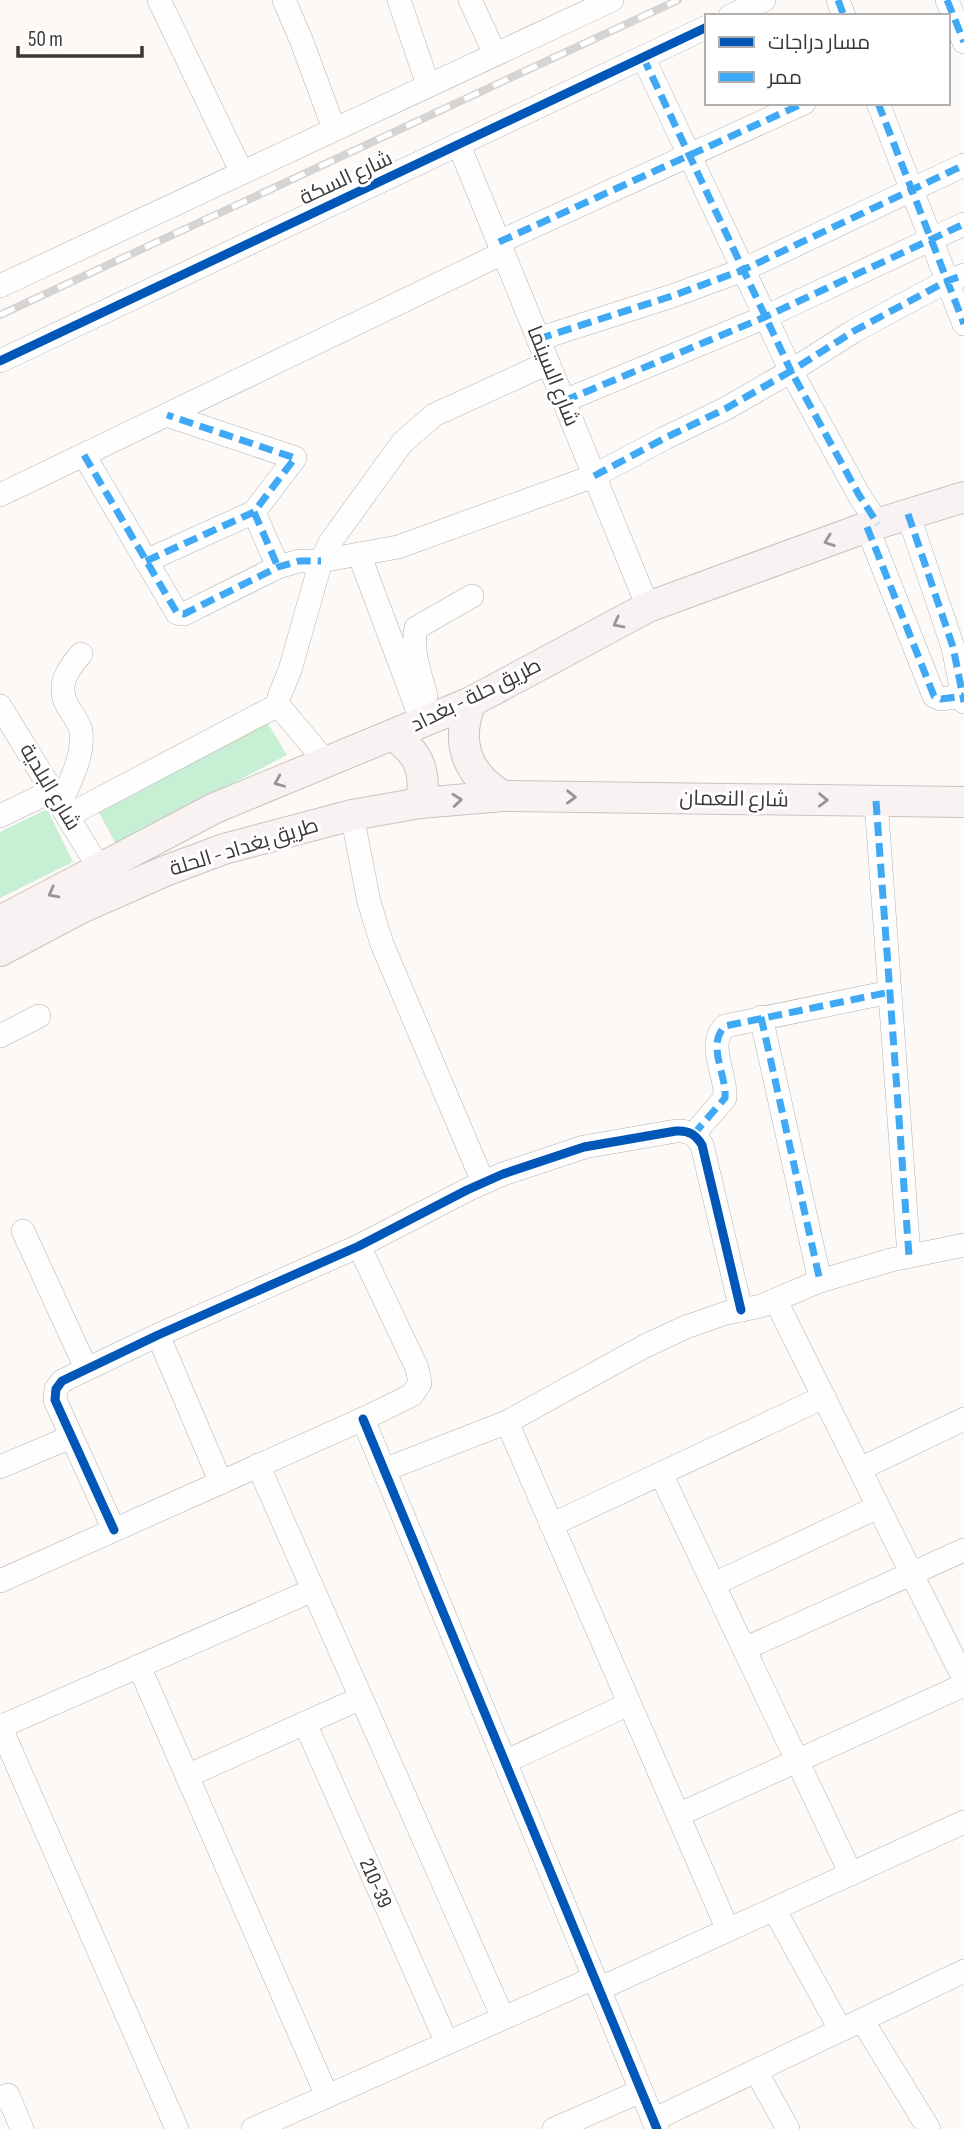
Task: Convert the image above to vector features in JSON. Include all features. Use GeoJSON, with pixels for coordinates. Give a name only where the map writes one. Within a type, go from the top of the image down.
{"type":"FeatureCollection","features":[{"type":"Feature","properties":{"kind":"main road","name":"طريق حلة - بغداد"},"geometry":{"type":"LineString","coordinates":[[0,921],[215,808],[471,702],[648,607],[873,525],[964,497]]}},
{"type":"Feature","properties":{"kind":"main road"},"geometry":{"type":"LineString","coordinates":[[471,702],[464,728],[467,756],[481,779],[503,796]]}},
{"type":"Feature","properties":{"kind":"main road"},"geometry":{"type":"LineString","coordinates":[[391,735],[410,748],[421,769],[424,780],[420,803]]}},
{"type":"Feature","properties":{"kind":"main road","name":"شارع النعمان"},"geometry":{"type":"LineString","coordinates":[[503,796],[964,802]]}},
{"type":"Feature","properties":{"kind":"main road","name":"طريق بغداد - الحلة"},"geometry":{"type":"LineString","coordinates":[[0,951],[81,908],[165,871],[224,849],[352,815],[420,803],[503,796]]}},
{"type":"Feature","properties":{"kind":"street"},"geometry":{"type":"LineString","coordinates":[[159,0],[242,173]]}},
{"type":"Feature","properties":{"kind":"street"},"geometry":{"type":"LineString","coordinates":[[284,0],[334,129]]}},
{"type":"Feature","properties":{"kind":"street"},"geometry":{"type":"LineString","coordinates":[[399,0],[428,85]]}},
{"type":"Feature","properties":{"kind":"street"},"geometry":{"type":"LineString","coordinates":[[470,0],[495,54]]}},
{"type":"Feature","properties":{"kind":"street"},"geometry":{"type":"LineString","coordinates":[[0,286],[495,54],[576,8],[612,0]]}},
{"type":"Feature","properties":{"kind":"street"},"geometry":{"type":"LineString","coordinates":[[734,14],[764,0]]}},
{"type":"Feature","properties":{"kind":"street"},"geometry":{"type":"LineString","coordinates":[[947,0],[959,34]]}},
{"type":"Feature","properties":{"kind":"street","name":"شارع السكة"},"geometry":{"type":"LineString","coordinates":[[0,361],[705,28]]}},
{"type":"Feature","properties":{"kind":"street"},"geometry":{"type":"LineString","coordinates":[[643,57],[791,371],[873,525],[934,696],[941,699],[964,698],[953,647],[908,514]]}},
{"type":"Feature","properties":{"kind":"street"},"geometry":{"type":"LineString","coordinates":[[0,495],[167,415],[501,247],[800,105]]}},
{"type":"Feature","properties":{"kind":"street"},"geometry":{"type":"LineString","coordinates":[[879,105],[931,240],[956,278],[964,324]]}},
{"type":"Feature","properties":{"kind":"street","name":"شارع السينما"},"geometry":{"type":"LineString","coordinates":[[458,145],[648,607]]}},
{"type":"Feature","properties":{"kind":"street"},"geometry":{"type":"LineString","coordinates":[[538,339],[673,296],[743,270],[964,165]]}},
{"type":"Feature","properties":{"kind":"street"},"geometry":{"type":"LineString","coordinates":[[564,401],[765,317],[964,223]]}},
{"type":"Feature","properties":{"kind":"street"},"geometry":{"type":"LineString","coordinates":[[84,454],[172,606],[177,613],[184,614],[278,567],[299,561],[321,561],[398,547],[594,476],[725,410],[854,331],[956,278]]}},
{"type":"Feature","properties":{"kind":"street"},"geometry":{"type":"LineString","coordinates":[[326,762],[278,705],[321,561],[331,541],[401,443],[434,415],[548,363]]}},
{"type":"Feature","properties":{"kind":"street"},"geometry":{"type":"LineString","coordinates":[[146,561],[254,512],[295,458],[167,415]]}},
{"type":"Feature","properties":{"kind":"street"},"geometry":{"type":"LineString","coordinates":[[254,512],[278,567]]}},
{"type":"Feature","properties":{"kind":"street"},"geometry":{"type":"LineString","coordinates":[[359,554],[428,720]]}},
{"type":"Feature","properties":{"kind":"street"},"geometry":{"type":"LineString","coordinates":[[428,720],[416,657],[416,628],[472,596]]}},
{"type":"Feature","properties":{"kind":"street"},"geometry":{"type":"LineString","coordinates":[[59,803],[76,768],[80,750],[81,731],[63,691],[64,680],[70,667],[81,654]]}},
{"type":"Feature","properties":{"kind":"street"},"geometry":{"type":"LineString","coordinates":[[0,816],[59,803],[278,705]]}},
{"type":"Feature","properties":{"kind":"street","name":"شارع البلدية"},"geometry":{"type":"LineString","coordinates":[[0,706],[99,868]]}},
{"type":"Feature","properties":{"kind":"street"},"geometry":{"type":"LineString","coordinates":[[876,801],[909,1255]]}},
{"type":"Feature","properties":{"kind":"street"},"geometry":{"type":"LineString","coordinates":[[352,815],[369,902],[382,944],[484,1182]]}},
{"type":"Feature","properties":{"kind":"street"},"geometry":{"type":"LineString","coordinates":[[693,1135],[725,1098],[716,1046],[719,1033],[730,1024],[890,992]]}},
{"type":"Feature","properties":{"kind":"street"},"geometry":{"type":"LineString","coordinates":[[0,1036],[39,1016]]}},
{"type":"Feature","properties":{"kind":"street"},"geometry":{"type":"LineString","coordinates":[[761,1017],[820,1281]]}},
{"type":"Feature","properties":{"kind":"street"},"geometry":{"type":"LineString","coordinates":[[114,1530],[55,1400],[56,1390],[62,1381],[158,1335],[359,1247],[484,1182],[523,1167],[584,1147],[677,1131],[693,1135],[702,1145],[741,1310]]}},
{"type":"Feature","properties":{"kind":"street"},"geometry":{"type":"LineString","coordinates":[[23,1231],[86,1368]]}},
{"type":"Feature","properties":{"kind":"street"},"geometry":{"type":"LineString","coordinates":[[384,1471],[507,1422],[666,1335],[707,1319],[776,1300],[820,1281],[909,1255],[964,1245]]}},
{"type":"Feature","properties":{"kind":"street"},"geometry":{"type":"LineString","coordinates":[[0,1581],[412,1395],[420,1383],[417,1368],[359,1247]]}},
{"type":"Feature","properties":{"kind":"street"},"geometry":{"type":"LineString","coordinates":[[776,1300],[964,1679]]}},
{"type":"Feature","properties":{"kind":"street"},"geometry":{"type":"LineString","coordinates":[[158,1335],[220,1483]]}},
{"type":"Feature","properties":{"kind":"street"},"geometry":{"type":"LineString","coordinates":[[551,1525],[824,1397]]}},
{"type":"Feature","properties":{"kind":"street"},"geometry":{"type":"LineString","coordinates":[[363,1419],[655,2124],[840,2029],[964,1970]]}},
{"type":"Feature","properties":{"kind":"street"},"geometry":{"type":"LineString","coordinates":[[860,1469],[964,1419]]}},
{"type":"Feature","properties":{"kind":"street"},"geometry":{"type":"LineString","coordinates":[[507,1422],[728,1930]]}},
{"type":"Feature","properties":{"kind":"street"},"geometry":{"type":"LineString","coordinates":[[0,1467],[71,1437]]}},
{"type":"Feature","properties":{"kind":"street"},"geometry":{"type":"LineString","coordinates":[[258,1465],[503,2018]]}},
{"type":"Feature","properties":{"kind":"street"},"geometry":{"type":"LineString","coordinates":[[660,1474],[851,1874]]}},
{"type":"Feature","properties":{"kind":"street"},"geometry":{"type":"LineString","coordinates":[[714,1584],[878,1507]]}},
{"type":"Feature","properties":{"kind":"street"},"geometry":{"type":"LineString","coordinates":[[744,1649],[964,1550]]}},
{"type":"Feature","properties":{"kind":"street"},"geometry":{"type":"LineString","coordinates":[[177,2129],[0,1726],[313,1590]]}},
{"type":"Feature","properties":{"kind":"street"},"geometry":{"type":"LineString","coordinates":[[139,1666],[327,2096]]}},
{"type":"Feature","properties":{"kind":"street"},"geometry":{"type":"LineString","coordinates":[[678,1815],[964,1685]]}},
{"type":"Feature","properties":{"kind":"street"},"geometry":{"type":"LineString","coordinates":[[187,1776],[361,1698]]}},
{"type":"Feature","properties":{"kind":"street"},"geometry":{"type":"LineString","coordinates":[[505,1762],[629,1704]]}},
{"type":"Feature","properties":{"kind":"street","name":"210-39"},"geometry":{"type":"LineString","coordinates":[[305,1723],[447,2043]]}},
{"type":"Feature","properties":{"kind":"street"},"geometry":{"type":"LineString","coordinates":[[256,2129],[503,2018],[596,1984],[728,1930],[964,1822]]}},
{"type":"Feature","properties":{"kind":"street"},"geometry":{"type":"LineString","coordinates":[[774,1909],[840,2029]]}},
{"type":"Feature","properties":{"kind":"street"},"geometry":{"type":"LineString","coordinates":[[862,2020],[929,2129]]}},
{"type":"Feature","properties":{"kind":"street"},"geometry":{"type":"LineString","coordinates":[[756,2071],[788,2129]]}},
{"type":"Feature","properties":{"kind":"street"},"geometry":{"type":"LineString","coordinates":[[554,2129],[641,2091]]}},
{"type":"Feature","properties":{"kind":"street"},"geometry":{"type":"LineString","coordinates":[[0,2098],[8,2095],[22,2129]]}},
{"type":"Feature","properties":{"kind":"green space"},"geometry":{"type":"Polygon","coordinates":[[[264,717],[287,755],[116,844],[96,807],[264,717]]]}},
{"type":"Feature","properties":{"kind":"green space"},"geometry":{"type":"Polygon","coordinates":[[[47,809],[73,862],[0,898],[0,832],[47,809]]]}},
{"type":"Feature","properties":{"kind":"railway"},"geometry":{"type":"LineString","coordinates":[[0,315],[678,0]]}},
{"type":"Feature","properties":{"kind":"marked path"},"geometry":{"type":"LineString","coordinates":[[838,0],[843,14]]}},
{"type":"Feature","properties":{"kind":"marked path"},"geometry":{"type":"LineString","coordinates":[[947,0],[964,42]]}},
{"type":"Feature","properties":{"kind":"marked path"},"geometry":{"type":"LineString","coordinates":[[643,57],[791,371],[854,331],[947,281],[964,275]]}},
{"type":"Feature","properties":{"kind":"marked path"},"geometry":{"type":"LineString","coordinates":[[499,242],[800,105]]}},
{"type":"Feature","properties":{"kind":"marked path"},"geometry":{"type":"LineString","coordinates":[[879,105],[964,324]]}},
{"type":"Feature","properties":{"kind":"marked path"},"geometry":{"type":"LineString","coordinates":[[538,339],[743,270],[964,165]]}},
{"type":"Feature","properties":{"kind":"marked path"},"geometry":{"type":"LineString","coordinates":[[564,401],[765,317],[964,224]]}},
{"type":"Feature","properties":{"kind":"marked path"},"geometry":{"type":"LineString","coordinates":[[594,476],[725,409],[791,371],[859,495],[878,524]]}},
{"type":"Feature","properties":{"kind":"marked path"},"geometry":{"type":"LineString","coordinates":[[146,561],[254,512],[295,458],[167,415]]}},
{"type":"Feature","properties":{"kind":"marked path"},"geometry":{"type":"LineString","coordinates":[[84,455],[177,613],[184,614],[278,567],[299,561],[321,561]]}},
{"type":"Feature","properties":{"kind":"marked path"},"geometry":{"type":"LineString","coordinates":[[254,512],[278,567]]}},
{"type":"Feature","properties":{"kind":"marked path"},"geometry":{"type":"LineString","coordinates":[[908,514],[953,647],[964,702]]}},
{"type":"Feature","properties":{"kind":"marked path"},"geometry":{"type":"LineString","coordinates":[[867,527],[934,696],[941,699],[964,696]]}},
{"type":"Feature","properties":{"kind":"marked path"},"geometry":{"type":"LineString","coordinates":[[876,801],[909,1256]]}},
{"type":"Feature","properties":{"kind":"marked path"},"geometry":{"type":"LineString","coordinates":[[693,1135],[725,1098],[717,1051],[717,1042],[725,1026],[890,992]]}},
{"type":"Feature","properties":{"kind":"marked path"},"geometry":{"type":"LineString","coordinates":[[761,1017],[820,1281]]}},
{"type":"Feature","properties":{"kind":"cycle path"},"geometry":{"type":"LineString","coordinates":[[0,361],[705,28]]}},
{"type":"Feature","properties":{"kind":"cycle path"},"geometry":{"type":"LineString","coordinates":[[114,1530],[55,1400],[56,1389],[62,1381],[158,1335],[359,1246],[503,1174],[584,1147],[676,1131],[692,1134],[702,1145],[741,1310]]}},
{"type":"Feature","properties":{"kind":"cycle path"},"geometry":{"type":"LineString","coordinates":[[363,1419],[657,2129]]}}]}
